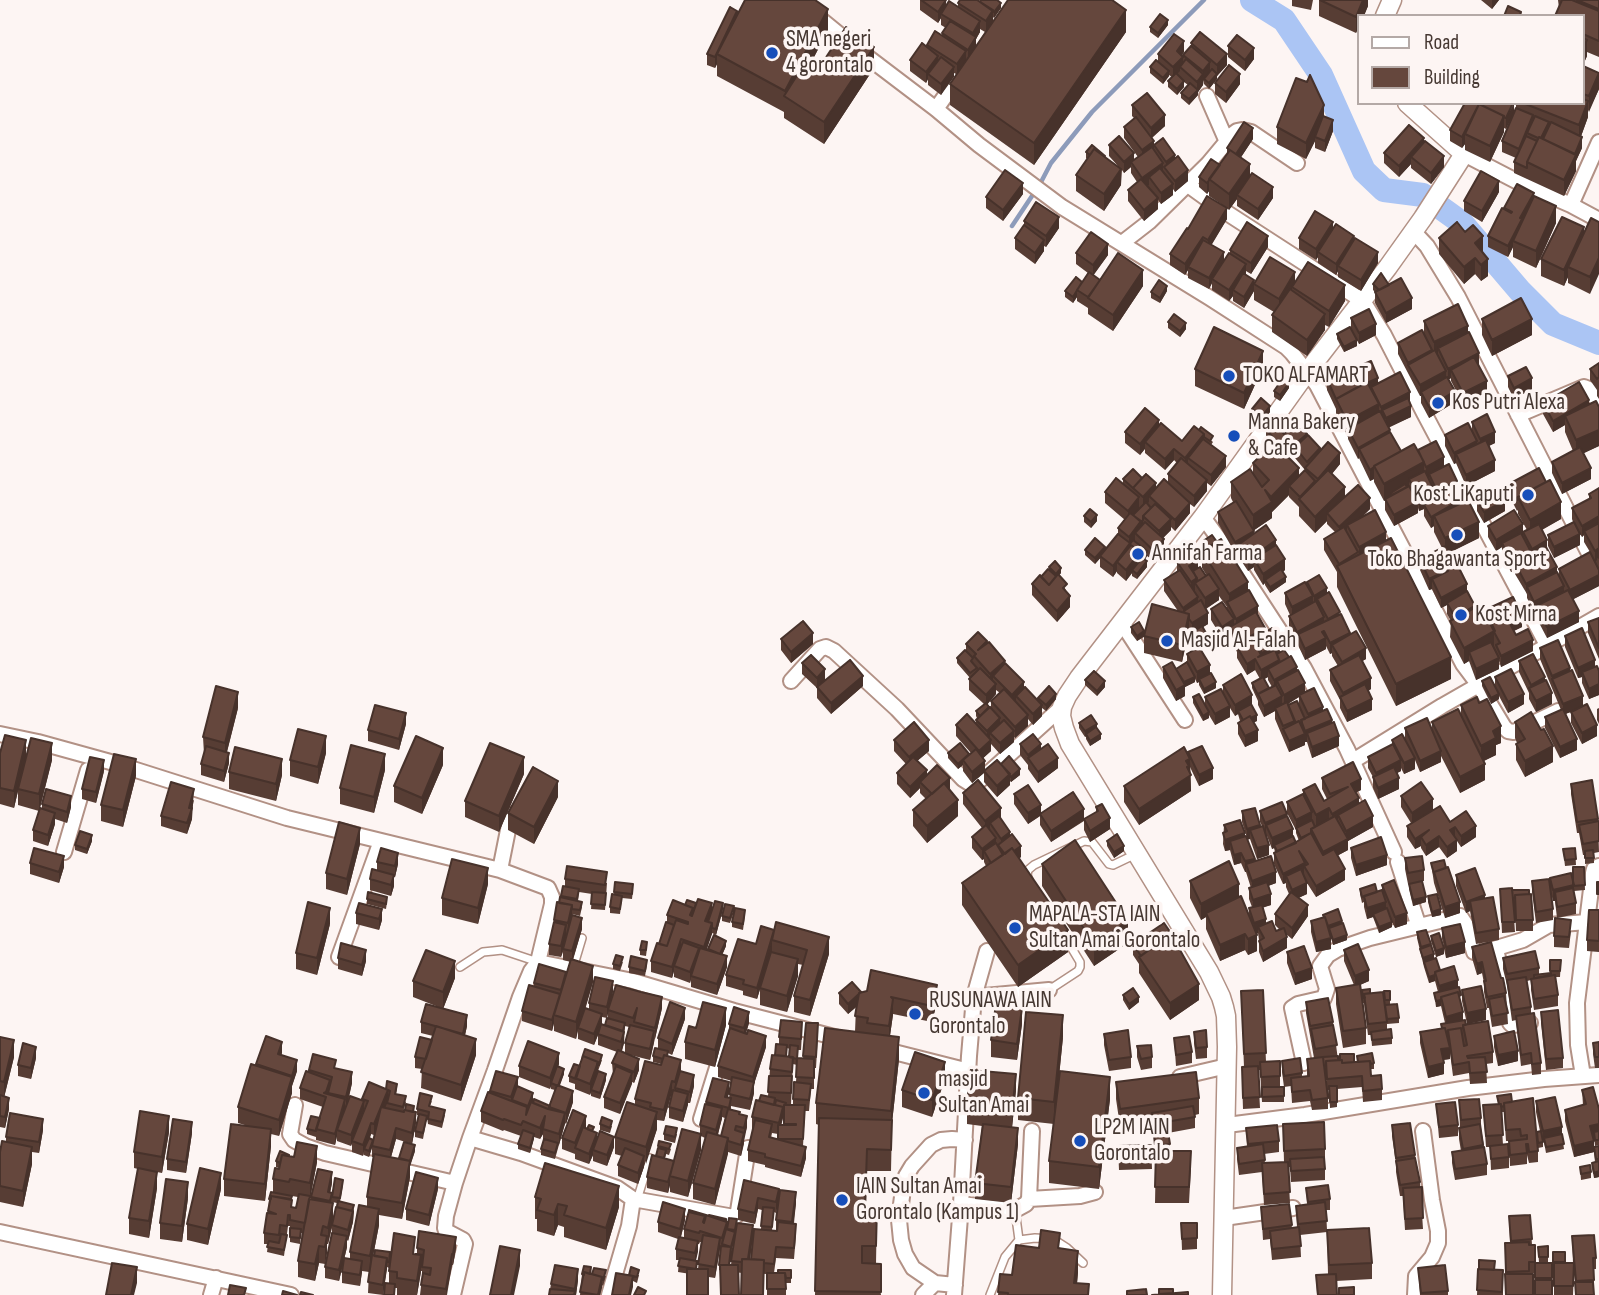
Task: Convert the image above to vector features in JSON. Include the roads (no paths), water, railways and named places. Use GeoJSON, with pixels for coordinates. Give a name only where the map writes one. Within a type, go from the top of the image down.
{"type":"FeatureCollection","features":[{"type":"Feature","properties":{"kind":"street"},"geometry":{"type":"LineString","coordinates":[[797,0],[936,108],[979,145],[1062,207],[1286,347],[1317,385],[1463,664],[1504,727],[1511,732],[1558,711]]}},
{"type":"Feature","properties":{"kind":"street"},"geometry":{"type":"LineString","coordinates":[[936,108],[966,65]]}},
{"type":"Feature","properties":{"kind":"street"},"geometry":{"type":"LineString","coordinates":[[1207,96],[1227,142]]}},
{"type":"Feature","properties":{"kind":"street"},"geometry":{"type":"LineString","coordinates":[[1409,105],[1464,154],[1520,184],[1599,220]]}},
{"type":"Feature","properties":{"kind":"street"},"geometry":{"type":"LineString","coordinates":[[1122,243],[1188,185],[1233,134],[1247,130],[1297,163]]}},
{"type":"Feature","properties":{"kind":"street"},"geometry":{"type":"LineString","coordinates":[[1570,205],[1599,142]]}},
{"type":"Feature","properties":{"kind":"street"},"geometry":{"type":"LineString","coordinates":[[1222,1295],[1227,1066],[1226,1016],[1221,997],[1209,972],[1070,744],[1061,716],[1062,707],[1079,678],[1203,517],[1307,372],[1363,301],[1464,154]]}},
{"type":"Feature","properties":{"kind":"street"},"geometry":{"type":"LineString","coordinates":[[1188,185],[1363,301],[1384,335],[1547,645]]}},
{"type":"Feature","properties":{"kind":"street"},"geometry":{"type":"LineString","coordinates":[[1418,224],[1427,246],[1445,274],[1599,573]]}},
{"type":"Feature","properties":{"kind":"street"},"geometry":{"type":"LineString","coordinates":[[1518,415],[1584,387],[1588,388],[1599,403]]}},
{"type":"Feature","properties":{"kind":"street"},"geometry":{"type":"LineString","coordinates":[[1203,517],[1304,668],[1330,715],[1396,857],[1419,928]]}},
{"type":"Feature","properties":{"kind":"street"},"geometry":{"type":"LineString","coordinates":[[1353,761],[1478,684],[1599,616]]}},
{"type":"Feature","properties":{"kind":"street"},"geometry":{"type":"LineString","coordinates":[[1122,623],[1185,720]]}},
{"type":"Feature","properties":{"kind":"street"},"geometry":{"type":"LineString","coordinates":[[791,681],[820,649],[827,646],[897,709],[971,785],[991,771],[1062,707]]}},
{"type":"Feature","properties":{"kind":"street"},"geometry":{"type":"LineString","coordinates":[[0,734],[38,742],[179,783],[287,818],[500,870],[544,885],[551,893],[552,904],[538,962],[531,971],[520,997],[454,1183],[445,1228],[465,1244],[453,1295]]}},
{"type":"Feature","properties":{"kind":"street"},"geometry":{"type":"LineString","coordinates":[[64,852],[91,758]]}},
{"type":"Feature","properties":{"kind":"street"},"geometry":{"type":"LineString","coordinates":[[500,870],[510,816]]}},
{"type":"Feature","properties":{"kind":"street"},"geometry":{"type":"LineString","coordinates":[[339,957],[381,841]]}},
{"type":"Feature","properties":{"kind":"street"},"geometry":{"type":"LineString","coordinates":[[1583,1076],[1576,1016],[1593,873],[1599,866]]}},
{"type":"Feature","properties":{"kind":"street"},"geometry":{"type":"LineString","coordinates":[[1304,1063],[1292,1008],[1298,1003],[1324,998],[1327,989],[1320,966],[1328,955],[1338,949],[1370,938],[1460,916],[1466,925],[1474,952],[1480,953],[1523,940],[1549,925],[1587,922]]}},
{"type":"Feature","properties":{"kind":"street"},"geometry":{"type":"LineString","coordinates":[[1496,949],[1510,1023],[1530,1023]]}},
{"type":"Feature","properties":{"kind":"street"},"geometry":{"type":"LineString","coordinates":[[965,1140],[941,1140],[931,1145],[912,1166],[906,1176],[899,1220],[905,1254],[914,1268],[935,1283],[955,1290],[965,1140],[973,1075],[974,997],[986,955]]}},
{"type":"Feature","properties":{"kind":"street"},"geometry":{"type":"LineString","coordinates":[[538,962],[633,981],[973,1075]]}},
{"type":"Feature","properties":{"kind":"street"},"geometry":{"type":"LineString","coordinates":[[974,997],[1049,990]]}},
{"type":"Feature","properties":{"kind":"street"},"geometry":{"type":"LineString","coordinates":[[701,1119],[734,1011]]}},
{"type":"Feature","properties":{"kind":"street"},"geometry":{"type":"LineString","coordinates":[[1161,1081],[1227,1066]]}},
{"type":"Feature","properties":{"kind":"street"},"geometry":{"type":"LineString","coordinates":[[1227,1125],[1342,1110],[1468,1088],[1599,1075]]}},
{"type":"Feature","properties":{"kind":"street"},"geometry":{"type":"LineString","coordinates":[[295,1105],[290,1134],[294,1140],[305,1146],[454,1183]]}},
{"type":"Feature","properties":{"kind":"street"},"geometry":{"type":"LineString","coordinates":[[961,1204],[1015,1210],[1021,1208],[1029,1199],[1032,1131]]}},
{"type":"Feature","properties":{"kind":"street"},"geometry":{"type":"LineString","coordinates":[[1415,1295],[1416,1276],[1432,1257],[1438,1243],[1423,1131]]}},
{"type":"Feature","properties":{"kind":"street"},"geometry":{"type":"LineString","coordinates":[[470,1138],[607,1184],[635,1199],[734,1217],[737,1216],[748,1148]]}},
{"type":"Feature","properties":{"kind":"street"},"geometry":{"type":"LineString","coordinates":[[1029,1199],[1080,1196],[1096,1192]]}},
{"type":"Feature","properties":{"kind":"street"},"geometry":{"type":"LineString","coordinates":[[609,1295],[635,1199]]}},
{"type":"Feature","properties":{"kind":"street"},"geometry":{"type":"LineString","coordinates":[[1224,1218],[1293,1208]]}},
{"type":"Feature","properties":{"kind":"street"},"geometry":{"type":"LineString","coordinates":[[0,1232],[291,1295]]}},
{"type":"Feature","properties":{"kind":"street"},"geometry":{"type":"LineString","coordinates":[[211,1295],[216,1278]]}},
{"type":"Feature","properties":{"kind":"street"},"geometry":{"type":"LineString","coordinates":[[923,1295],[935,1283]]}},
{"type":"Feature","properties":{"kind":"lane"},"geometry":{"type":"LineString","coordinates":[[1035,890],[1027,875],[1030,868],[1077,843],[1092,842],[1109,864],[1113,865],[1137,854]]}},
{"type":"Feature","properties":{"kind":"lane"},"geometry":{"type":"LineString","coordinates":[[1049,990],[1080,967],[1062,933]]}},
{"type":"Feature","properties":{"kind":"lane"},"geometry":{"type":"LineString","coordinates":[[573,968],[582,938]]}},
{"type":"Feature","properties":{"kind":"lane"},"geometry":{"type":"LineString","coordinates":[[460,967],[483,952],[502,950],[538,962]]}},
{"type":"Feature","properties":{"kind":"lane"},"geometry":{"type":"LineString","coordinates":[[635,1199],[650,1158]]}},
{"type":"Feature","properties":{"kind":"lane"},"geometry":{"type":"LineString","coordinates":[[1015,1210],[1019,1240]]}},
{"type":"Feature","properties":{"kind":"lane"},"geometry":{"type":"LineString","coordinates":[[990,1295],[1005,1257],[1019,1240],[1053,1239],[1083,1263]]}},
{"type":"Feature","properties":{"kind":"waterway"},"geometry":{"type":"LineString","coordinates":[[1012,226],[1051,163],[1092,112],[1204,0]]}},
{"type":"Feature","properties":{"kind":"waterway"},"geometry":{"type":"LineString","coordinates":[[1252,0],[1284,20],[1321,75],[1364,171],[1384,190],[1423,195],[1462,223],[1520,291],[1553,324],[1599,343]]}},
{"type":"Feature","properties":{"kind":"place","name":"SMA negeri 4 gorontalo"},"geometry":{"type":"Point","coordinates":[772,53]}},
{"type":"Feature","properties":{"kind":"place","name":"TOKO ALFAMART"},"geometry":{"type":"Point","coordinates":[1229,376]}},
{"type":"Feature","properties":{"kind":"place","name":"Kos Putri Alexa"},"geometry":{"type":"Point","coordinates":[1438,403]}},
{"type":"Feature","properties":{"kind":"place","name":"Manna Bakery & Cafe"},"geometry":{"type":"Point","coordinates":[1234,436]}},
{"type":"Feature","properties":{"kind":"place","name":"Kost LiKaputi"},"geometry":{"type":"Point","coordinates":[1528,495]}},
{"type":"Feature","properties":{"kind":"place","name":"Toko Bhagawanta Sport"},"geometry":{"type":"Point","coordinates":[1457,535]}},
{"type":"Feature","properties":{"kind":"place","name":"Annifah Farma"},"geometry":{"type":"Point","coordinates":[1138,554]}},
{"type":"Feature","properties":{"kind":"place","name":"Kost Mirna"},"geometry":{"type":"Point","coordinates":[1461,615]}},
{"type":"Feature","properties":{"kind":"place","name":"Masjid Al-Falah"},"geometry":{"type":"Point","coordinates":[1167,641]}},
{"type":"Feature","properties":{"kind":"place","name":"MAPALA-STA IAIN Sultan Amai Gorontalo"},"geometry":{"type":"Point","coordinates":[1015,928]}},
{"type":"Feature","properties":{"kind":"place","name":"RUSUNAWA IAIN Gorontalo"},"geometry":{"type":"Point","coordinates":[915,1014]}},
{"type":"Feature","properties":{"kind":"place","name":"masjid Sultan Amai"},"geometry":{"type":"Point","coordinates":[924,1093]}},
{"type":"Feature","properties":{"kind":"place","name":"LP2M IAIN Gorontalo"},"geometry":{"type":"Point","coordinates":[1080,1141]}},
{"type":"Feature","properties":{"kind":"place","name":"IAIN Sultan Amai Gorontalo (Kampus 1)"},"geometry":{"type":"Point","coordinates":[842,1200]}}]}
